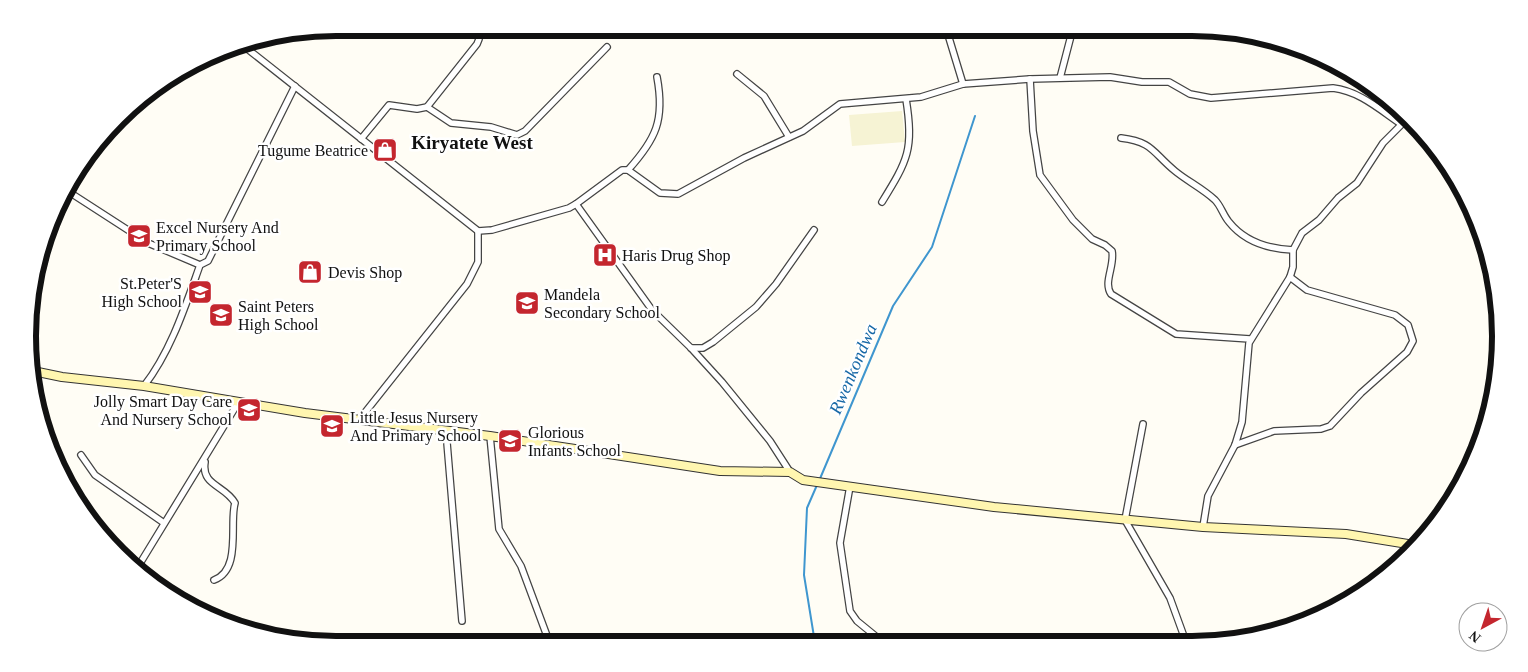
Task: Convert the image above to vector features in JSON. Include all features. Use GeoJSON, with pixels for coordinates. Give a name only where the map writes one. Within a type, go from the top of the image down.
{"type":"FeatureCollection","features":[{"type":"Feature","properties":{"kind":"street"},"geometry":{"type":"LineString","coordinates":[[361,139],[389,105],[417,109],[427,107],[477,44],[479,40],[478,36]]}},
{"type":"Feature","properties":{"kind":"street"},"geometry":{"type":"LineString","coordinates":[[948,36],[962,84]]}},
{"type":"Feature","properties":{"kind":"street"},"geometry":{"type":"LineString","coordinates":[[1060,78],[1071,36]]}},
{"type":"Feature","properties":{"kind":"street"},"geometry":{"type":"LineString","coordinates":[[427,107],[451,123],[491,127],[517,135],[525,130],[607,47]]}},
{"type":"Feature","properties":{"kind":"street"},"geometry":{"type":"LineString","coordinates":[[247,50],[478,231],[492,230],[569,208],[618,171],[628,170],[660,193],[678,194],[699,185],[744,158],[812,126],[840,104],[921,97],[962,84],[1030,79],[1110,77],[1169,82],[1190,94],[1211,98],[1332,88],[1343,89],[1360,96],[1400,124],[1378,150],[1357,183],[1338,198],[1319,220],[1302,233],[1293,250],[1293,267],[1290,277],[1250,339],[1244,377],[1243,413],[1235,445],[1208,496],[1203,527]]}},
{"type":"Feature","properties":{"kind":"street"},"geometry":{"type":"LineString","coordinates":[[737,74],[764,96],[789,137]]}},
{"type":"Feature","properties":{"kind":"street"},"geometry":{"type":"LineString","coordinates":[[628,170],[647,148],[655,131],[660,107],[657,77]]}},
{"type":"Feature","properties":{"kind":"street"},"geometry":{"type":"LineString","coordinates":[[1030,79],[1032,119],[1040,175],[1073,220],[1092,239],[1105,245],[1112,251],[1113,261],[1108,285],[1111,294],[1176,334],[1250,339]]}},
{"type":"Feature","properties":{"kind":"street"},"geometry":{"type":"LineString","coordinates":[[72,194],[148,243],[200,265],[208,262],[295,86]]}},
{"type":"Feature","properties":{"kind":"street"},"geometry":{"type":"LineString","coordinates":[[882,202],[899,174],[910,144],[910,125],[906,99]]}},
{"type":"Feature","properties":{"kind":"street"},"geometry":{"type":"LineString","coordinates":[[1121,138],[1139,141],[1149,146],[1174,171],[1193,182],[1215,200],[1229,223],[1249,238],[1269,249],[1293,250]]}},
{"type":"Feature","properties":{"kind":"street"},"geometry":{"type":"LineString","coordinates":[[576,204],[652,310],[691,348],[770,441],[790,472],[802,480],[994,507],[1203,527],[1346,534],[1408,543]]}},
{"type":"Feature","properties":{"kind":"street"},"geometry":{"type":"LineString","coordinates":[[691,348],[703,348],[713,342],[756,307],[772,289],[814,230]]}},
{"type":"Feature","properties":{"kind":"street"},"geometry":{"type":"LineString","coordinates":[[359,420],[471,278],[478,262],[478,231]]}},
{"type":"Feature","properties":{"kind":"street"},"geometry":{"type":"LineString","coordinates":[[144,386],[157,369],[173,336],[200,265]]}},
{"type":"Feature","properties":{"kind":"street"},"geometry":{"type":"LineString","coordinates":[[1235,445],[1274,432],[1330,426],[1361,393],[1407,352],[1413,341],[1408,325],[1395,315],[1307,290],[1290,277]]}},
{"type":"Feature","properties":{"kind":"street"},"geometry":{"type":"LineString","coordinates":[[39,372],[62,377],[144,386],[359,420],[490,436],[720,471],[790,472]]}},
{"type":"Feature","properties":{"kind":"street"},"geometry":{"type":"LineString","coordinates":[[140,563],[238,402]]}},
{"type":"Feature","properties":{"kind":"street"},"geometry":{"type":"LineString","coordinates":[[1143,424],[1125,520],[1165,588],[1184,636]]}},
{"type":"Feature","properties":{"kind":"street"},"geometry":{"type":"LineString","coordinates":[[446,432],[462,621]]}},
{"type":"Feature","properties":{"kind":"street"},"geometry":{"type":"LineString","coordinates":[[490,436],[499,529],[521,566],[547,636]]}},
{"type":"Feature","properties":{"kind":"street"},"geometry":{"type":"LineString","coordinates":[[81,455],[94,475],[164,523]]}},
{"type":"Feature","properties":{"kind":"street"},"geometry":{"type":"LineString","coordinates":[[206,457],[205,474],[230,494],[235,503],[232,553],[224,572],[214,580]]}},
{"type":"Feature","properties":{"kind":"street"},"geometry":{"type":"LineString","coordinates":[[850,486],[840,543],[850,611],[856,621],[875,636]]}},
{"type":"Feature","properties":{"kind":"shaded area"},"geometry":{"type":"Polygon","coordinates":[[[902,111],[905,142],[852,146],[849,115],[902,111]]]}},
{"type":"Feature","properties":{"kind":"waterway","name":"Rwenkondwa"},"geometry":{"type":"LineString","coordinates":[[819,481],[893,306],[932,247],[975,116]]}},
{"type":"Feature","properties":{"kind":"waterway","name":"Rwenkondwa"},"geometry":{"type":"LineString","coordinates":[[814,636],[804,575],[807,508],[817,485]]}},
{"type":"Feature","properties":{"kind":"place","name":"Tugume Beatrice"},"geometry":{"type":"Point","coordinates":[385,150]}},
{"type":"Feature","properties":{"kind":"place","name":"Excel Nursery And Primary School"},"geometry":{"type":"Point","coordinates":[139,236]}},
{"type":"Feature","properties":{"kind":"place","name":"Haris Drug Shop"},"geometry":{"type":"Point","coordinates":[605,255]}},
{"type":"Feature","properties":{"kind":"place","name":"Devis Shop"},"geometry":{"type":"Point","coordinates":[310,272]}},
{"type":"Feature","properties":{"kind":"place","name":"St.Peter'S High School"},"geometry":{"type":"Point","coordinates":[200,292]}},
{"type":"Feature","properties":{"kind":"place","name":"Mandela Secondary School"},"geometry":{"type":"Point","coordinates":[527,303]}},
{"type":"Feature","properties":{"kind":"place","name":"Saint Peters High School"},"geometry":{"type":"Point","coordinates":[221,315]}},
{"type":"Feature","properties":{"kind":"place","name":"Jolly Smart Day Care And Nursery School"},"geometry":{"type":"Point","coordinates":[249,410]}},
{"type":"Feature","properties":{"kind":"place","name":"Little Jesus Nursery And Primary School"},"geometry":{"type":"Point","coordinates":[332,426]}},
{"type":"Feature","properties":{"kind":"place","name":"Glorious Infants School"},"geometry":{"type":"Point","coordinates":[510,441]}},
{"type":"Feature","properties":{"kind":"district","name":"Kiryatete West"},"geometry":{"type":"Point","coordinates":[472,142]}}]}
